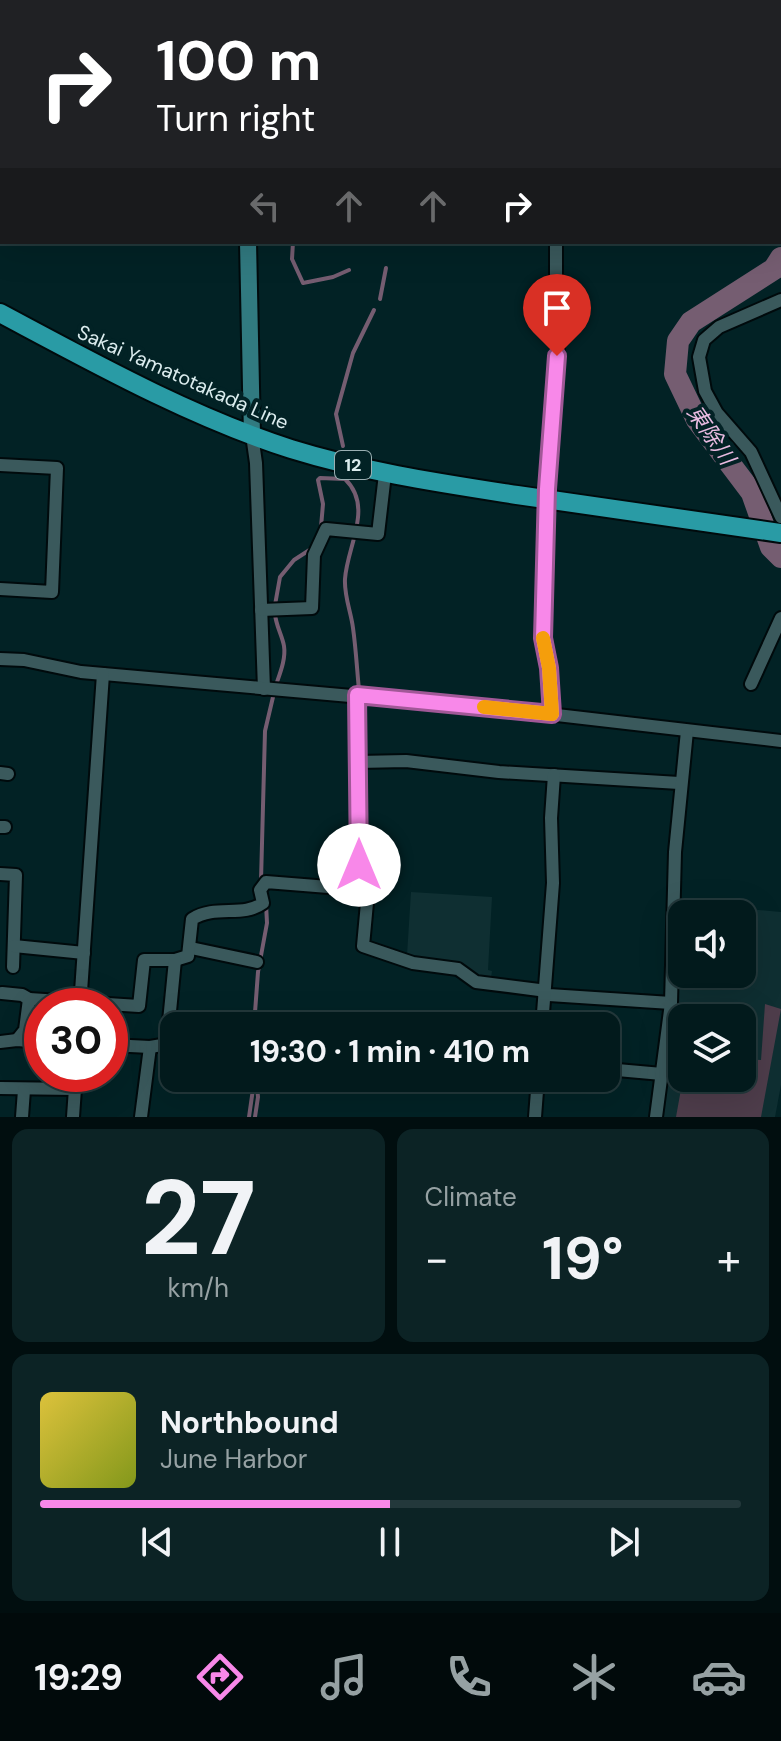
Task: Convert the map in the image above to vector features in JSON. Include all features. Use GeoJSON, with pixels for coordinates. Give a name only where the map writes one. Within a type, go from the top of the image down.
{"type":"FeatureCollection","features":[{"type":"Feature","properties":{"kind":"main road"},"geometry":{"type":"LineString","coordinates":[[248,244],[252,435]]}},
{"type":"Feature","properties":{"kind":"main road","name":"Sakai Yamatotakada Line"},"geometry":{"type":"LineString","coordinates":[[0,313],[69,351],[252,435],[293,449],[385,474],[781,533]]}},
{"type":"Feature","properties":{"kind":"street"},"geometry":{"type":"LineString","coordinates":[[552,714],[549,668],[543,638],[547,500],[560,320],[556,244]]}},
{"type":"Feature","properties":{"kind":"street"},"geometry":{"type":"LineString","coordinates":[[781,300],[719,327],[704,340],[699,357],[705,391],[717,413],[751,452],[781,517]]}},
{"type":"Feature","properties":{"kind":"street"},"geometry":{"type":"LineString","coordinates":[[252,435],[256,463],[264,689]]}},
{"type":"Feature","properties":{"kind":"street"},"geometry":{"type":"LineString","coordinates":[[0,465],[57,468],[52,592],[0,589]]}},
{"type":"Feature","properties":{"kind":"street"},"geometry":{"type":"LineString","coordinates":[[261,610],[312,608],[314,555],[326,529],[378,534],[385,474]]}},
{"type":"Feature","properties":{"kind":"street"},"geometry":{"type":"LineString","coordinates":[[751,684],[781,618]]}},
{"type":"Feature","properties":{"kind":"street"},"geometry":{"type":"LineString","coordinates":[[0,659],[103,674],[552,714],[781,741]]}},
{"type":"Feature","properties":{"kind":"street"},"geometry":{"type":"LineString","coordinates":[[81,988],[103,674]]}},
{"type":"Feature","properties":{"kind":"street"},"geometry":{"type":"LineString","coordinates":[[357,695],[359,883],[368,892],[363,946],[413,963],[458,969],[476,982],[545,993],[671,1003]]}},
{"type":"Feature","properties":{"kind":"street"},"geometry":{"type":"LineString","coordinates":[[656,1117],[671,1003],[679,783],[687,731]]}},
{"type":"Feature","properties":{"kind":"street"},"geometry":{"type":"LineString","coordinates":[[358,762],[406,761],[679,783]]}},
{"type":"Feature","properties":{"kind":"street"},"geometry":{"type":"LineString","coordinates":[[543,1012],[553,883],[551,818],[554,775]]}},
{"type":"Feature","properties":{"kind":"street"},"geometry":{"type":"LineString","coordinates":[[0,874],[16,875],[13,967]]}},
{"type":"Feature","properties":{"kind":"street"},"geometry":{"type":"LineString","coordinates":[[128,1005],[139,1006],[144,960],[175,960],[188,956],[192,919],[204,911],[254,910],[263,903],[260,890],[266,882],[341,888],[359,883]]}},
{"type":"Feature","properties":{"kind":"street"},"geometry":{"type":"LineString","coordinates":[[14,946],[84,953]]}},
{"type":"Feature","properties":{"kind":"street"},"geometry":{"type":"LineString","coordinates":[[191,948],[257,962]]}},
{"type":"Feature","properties":{"kind":"street"},"geometry":{"type":"LineString","coordinates":[[172,1012],[175,960]]}},
{"type":"Feature","properties":{"kind":"street"},"geometry":{"type":"LineString","coordinates":[[2,993],[24,996]]}},
{"type":"Feature","properties":{"kind":"street"},"geometry":{"type":"LineString","coordinates":[[17,1040],[24,1031]]}},
{"type":"Feature","properties":{"kind":"street"},"geometry":{"type":"LineString","coordinates":[[0,1042],[24,1041]]}},
{"type":"Feature","properties":{"kind":"street"},"geometry":{"type":"LineString","coordinates":[[128,1046],[160,1044]]}},
{"type":"Feature","properties":{"kind":"street"},"geometry":{"type":"LineString","coordinates":[[141,1117],[150,1047]]}},
{"type":"Feature","properties":{"kind":"street"},"geometry":{"type":"LineString","coordinates":[[620,1070],[662,1074]]}},
{"type":"Feature","properties":{"kind":"street"},"geometry":{"type":"LineString","coordinates":[[0,1088],[24,1090],[22,1117]]}},
{"type":"Feature","properties":{"kind":"street"},"geometry":{"type":"LineString","coordinates":[[73,1117],[75,1092]]}},
{"type":"Feature","properties":{"kind":"street"},"geometry":{"type":"LineString","coordinates":[[535,1117],[537,1092]]}},
{"type":"Feature","properties":{"kind":"shaded area"},"geometry":{"type":"Polygon","coordinates":[[[411,892],[492,897],[488,970],[492,971],[491,978],[482,977],[453,962],[407,955],[411,892]]]}},
{"type":"Feature","properties":{"kind":"shaded area"},"geometry":{"type":"Polygon","coordinates":[[[756,910],[781,912],[781,1085],[775,1117],[663,1117],[668,1077],[668,1092],[756,1092],[756,1004],[677,1004],[677,988],[756,988],[756,910]]]}},
{"type":"Feature","properties":{"kind":"shaded area"},"geometry":{"type":"Polygon","coordinates":[[[765,1004],[781,1009],[761,1117],[676,1117],[680,1092],[756,1092],[756,1060],[761,1060],[765,1004]]]}},
{"type":"Feature","properties":{"kind":"waterway"},"geometry":{"type":"LineString","coordinates":[[293,244],[292,259],[303,283],[349,270]]}},
{"type":"Feature","properties":{"kind":"waterway","name":"東除川"},"geometry":{"type":"LineString","coordinates":[[781,258],[774,269],[691,322],[678,341],[675,374],[697,420],[752,493],[771,547],[781,557]]}},
{"type":"Feature","properties":{"kind":"waterway"},"geometry":{"type":"LineString","coordinates":[[380,299],[386,268]]}},
{"type":"Feature","properties":{"kind":"waterway"},"geometry":{"type":"LineString","coordinates":[[343,446],[336,414],[353,353],[374,310]]}},
{"type":"Feature","properties":{"kind":"waterway"},"geometry":{"type":"LineString","coordinates":[[321,527],[323,504],[318,480],[345,479],[358,502],[357,527],[345,585],[359,690]]}},
{"type":"Feature","properties":{"kind":"waterway"},"geometry":{"type":"LineString","coordinates":[[275,605],[280,577],[294,560],[311,549]]}},
{"type":"Feature","properties":{"kind":"waterway"},"geometry":{"type":"LineString","coordinates":[[275,614],[284,651],[276,685]]}},
{"type":"Feature","properties":{"kind":"waterway"},"geometry":{"type":"LineString","coordinates":[[261,881],[265,731],[273,697]]}},
{"type":"Feature","properties":{"kind":"waterway"},"geometry":{"type":"LineString","coordinates":[[255,1012],[267,923],[266,904]]}},
{"type":"Feature","properties":{"kind":"waterway"},"geometry":{"type":"LineString","coordinates":[[249,1117],[253,1092]]}},
{"type":"Feature","properties":{"kind":"waterway"},"geometry":{"type":"LineString","coordinates":[[255,1117],[257,1092]]}},
{"type":"Feature","properties":{"kind":"slow traffic"},"geometry":{"type":"LineString","coordinates":[[484,707],[552,714],[549,668],[543,638]]}},
{"type":"Feature","properties":{"kind":"route"},"geometry":{"type":"LineString","coordinates":[[359,865],[357,695],[552,714],[549,668],[543,638],[547,489],[557,356]]}}]}
